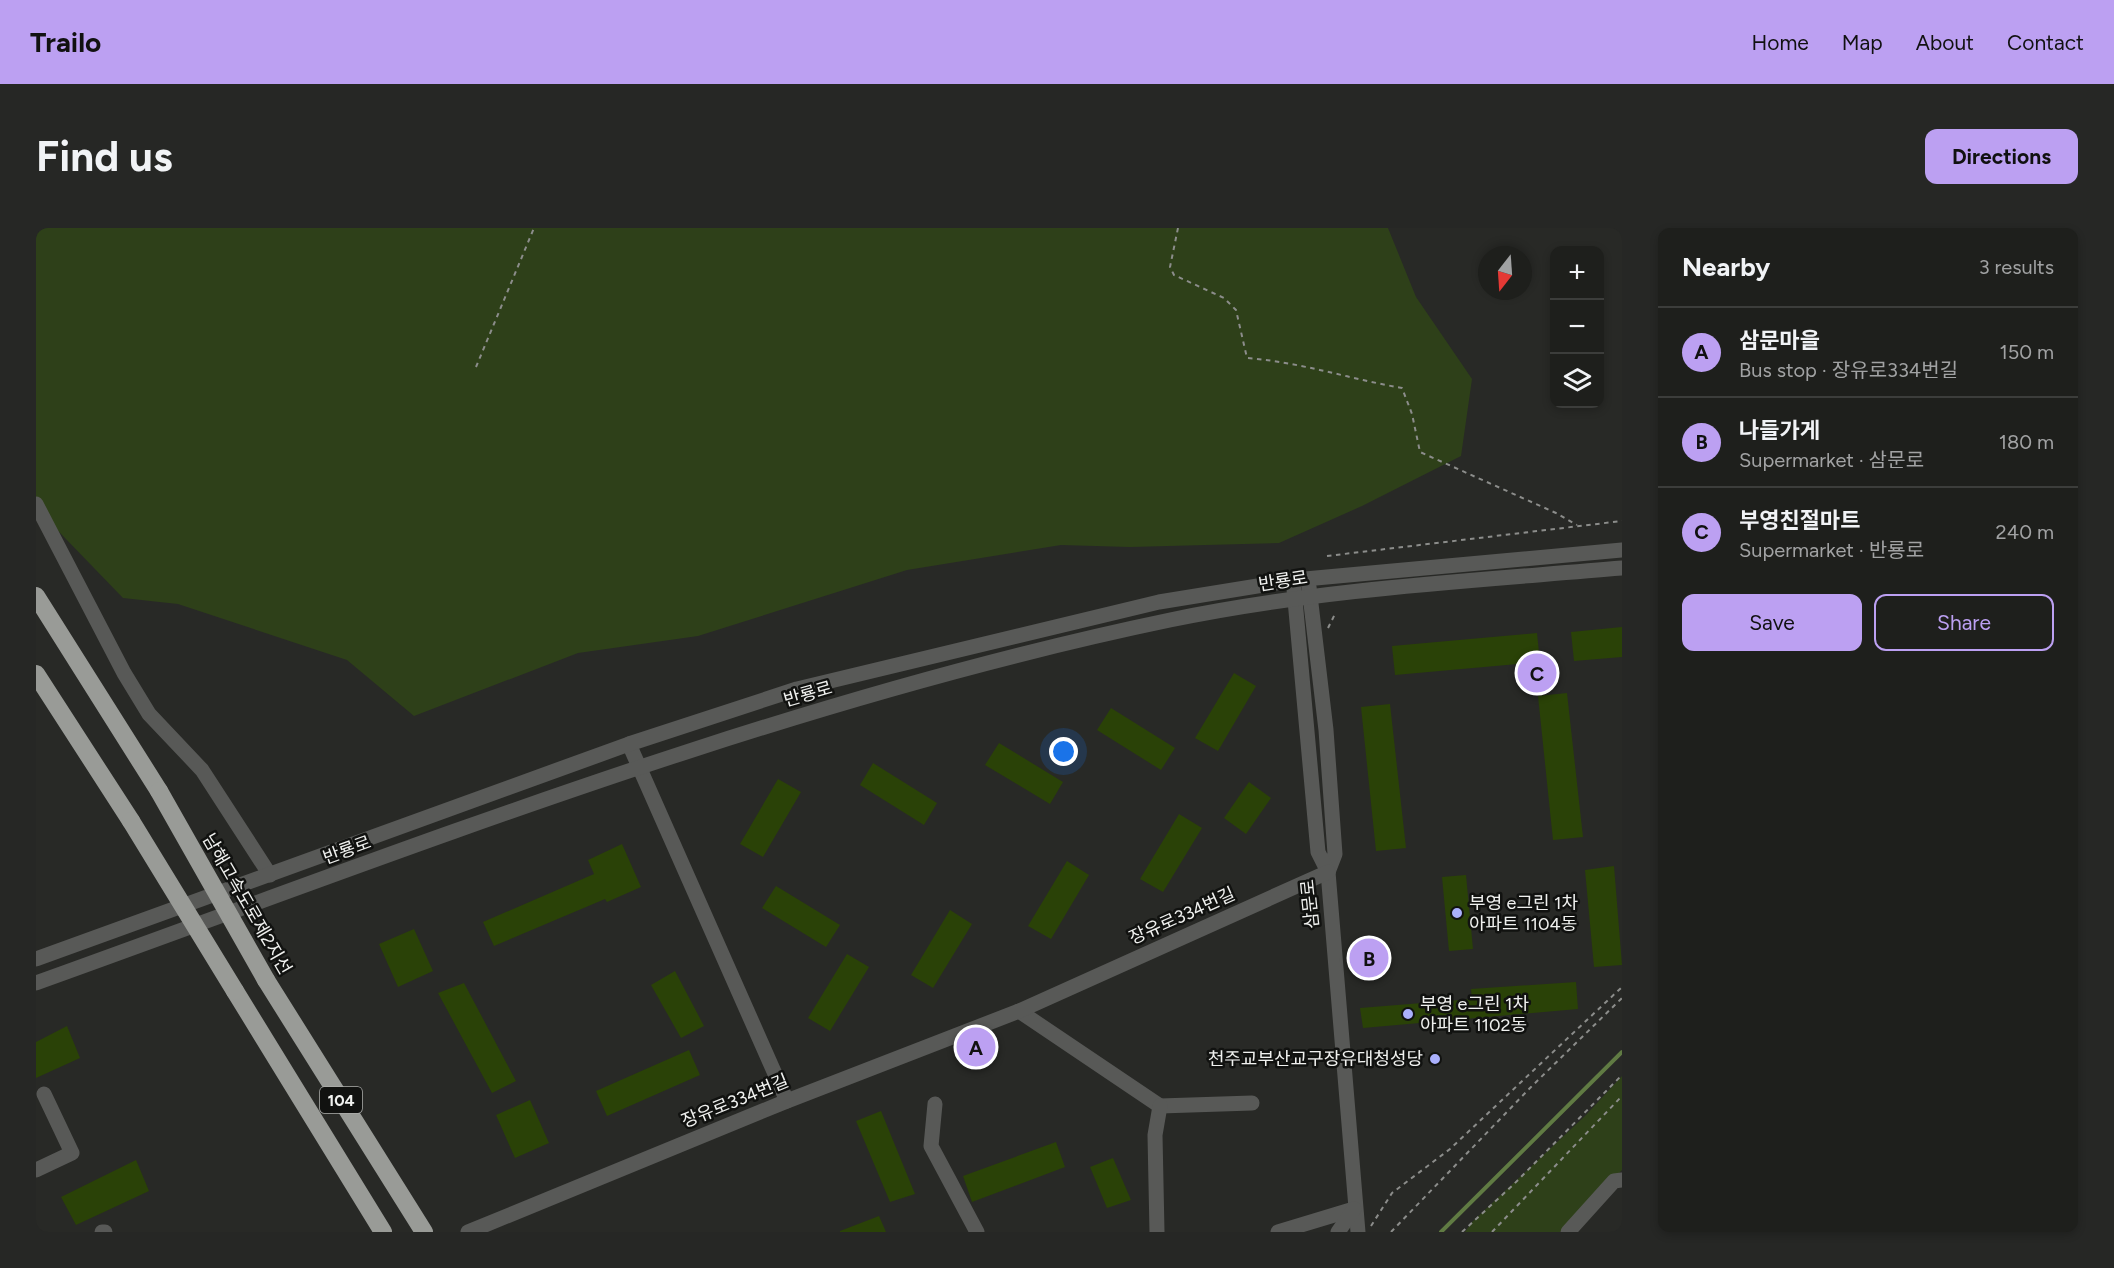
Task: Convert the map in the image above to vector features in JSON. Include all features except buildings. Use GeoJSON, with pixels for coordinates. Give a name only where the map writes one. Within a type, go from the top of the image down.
{"type":"FeatureCollection","features":[{"type":"Feature","properties":{"kind":"highway","name":"남해고속도로제2지선"},"geometry":{"type":"LineString","coordinates":[[36,596],[159,791],[266,980],[420,1226]]}},
{"type":"Feature","properties":{"kind":"highway","name":"104"},"geometry":{"type":"LineString","coordinates":[[36,674],[131,821],[382,1232]]}},
{"type":"Feature","properties":{"kind":"street"},"geometry":{"type":"LineString","coordinates":[[36,504],[124,673],[149,714],[201,770],[270,874]]}},
{"type":"Feature","properties":{"kind":"street","name":"반룡로"},"geometry":{"type":"LineString","coordinates":[[36,959],[629,744],[797,689],[963,647],[1159,602],[1301,579],[1622,550]]}},
{"type":"Feature","properties":{"kind":"street","name":"반룡로"},"geometry":{"type":"LineString","coordinates":[[36,983],[639,766],[820,710],[976,667],[1169,620],[1294,598],[1622,568]]}},
{"type":"Feature","properties":{"kind":"street"},"geometry":{"type":"LineString","coordinates":[[1301,579],[1310,596],[1326,730],[1335,854],[1328,872]]}},
{"type":"Feature","properties":{"kind":"street","name":"삼문로"},"geometry":{"type":"LineString","coordinates":[[1301,579],[1294,598],[1318,852],[1328,872],[1354,1209],[1361,1230]]}},
{"type":"Feature","properties":{"kind":"street"},"geometry":{"type":"LineString","coordinates":[[629,744],[787,1101]]}},
{"type":"Feature","properties":{"kind":"street","name":"장유로334번길"},"geometry":{"type":"LineString","coordinates":[[468,1232],[787,1101],[1019,1011],[1328,872]]}},
{"type":"Feature","properties":{"kind":"street"},"geometry":{"type":"LineString","coordinates":[[1019,1011],[1160,1106],[1252,1103]]}},
{"type":"Feature","properties":{"kind":"street"},"geometry":{"type":"LineString","coordinates":[[36,1170],[72,1153],[44,1094]]}},
{"type":"Feature","properties":{"kind":"street"},"geometry":{"type":"LineString","coordinates":[[935,1104],[931,1146],[977,1232]]}},
{"type":"Feature","properties":{"kind":"street"},"geometry":{"type":"LineString","coordinates":[[1157,1232],[1155,1135],[1160,1106]]}},
{"type":"Feature","properties":{"kind":"street"},"geometry":{"type":"LineString","coordinates":[[1568,1232],[1614,1181],[1622,1180]]}},
{"type":"Feature","properties":{"kind":"street"},"geometry":{"type":"LineString","coordinates":[[1278,1232],[1354,1209]]}},
{"type":"Feature","properties":{"kind":"street"},"geometry":{"type":"LineString","coordinates":[[1338,1232],[1354,1209]]}},
{"type":"Feature","properties":{"kind":"path"},"geometry":{"type":"LineString","coordinates":[[476,367],[534,228]]}},
{"type":"Feature","properties":{"kind":"path"},"geometry":{"type":"LineString","coordinates":[[1178,228],[1170,267],[1174,275],[1224,298],[1236,310],[1247,358],[1287,361],[1344,378],[1402,388],[1412,414],[1420,452],[1556,513],[1577,525]]}},
{"type":"Feature","properties":{"kind":"path"},"geometry":{"type":"LineString","coordinates":[[1327,556],[1622,521]]}},
{"type":"Feature","properties":{"kind":"path"},"geometry":{"type":"LineString","coordinates":[[1325,636],[1335,614]]}},
{"type":"Feature","properties":{"kind":"path"},"geometry":{"type":"LineString","coordinates":[[1361,1230],[1392,1193],[1465,1135],[1622,987]]}},
{"type":"Feature","properties":{"kind":"path"},"geometry":{"type":"LineString","coordinates":[[1391,1232],[1531,1087],[1622,998]]}},
{"type":"Feature","properties":{"kind":"path"},"geometry":{"type":"LineString","coordinates":[[1461,1232],[1513,1185],[1622,1075]]}},
{"type":"Feature","properties":{"kind":"path"},"geometry":{"type":"LineString","coordinates":[[1492,1232],[1622,1096]]}},
{"type":"Feature","properties":{"kind":"green space"},"geometry":{"type":"Polygon","coordinates":[[[36,228],[1388,228],[1416,297],[1472,379],[1461,456],[1362,506],[1279,543],[1130,547],[1061,545],[907,570],[698,636],[578,653],[414,716],[347,660],[178,604],[123,598],[36,508],[36,228]]]}},
{"type":"Feature","properties":{"kind":"green space"},"geometry":{"type":"Polygon","coordinates":[[[1622,1076],[1622,1170],[1560,1232],[1465,1232],[1472,1222],[1586,1115],[1622,1076]]]}},
{"type":"Feature","properties":{"kind":"waterway"},"geometry":{"type":"LineString","coordinates":[[1441,1232],[1622,1052]]}},
{"type":"Feature","properties":{"kind":"place","name":"부영친절마트"},"geometry":{"type":"Point","coordinates":[1537,673]}},
{"type":"Feature","properties":{"kind":"place","name":"부영 e그린 1차 아파트 1104동"},"geometry":{"type":"Point","coordinates":[1457,913]}},
{"type":"Feature","properties":{"kind":"place","name":"나들가게"},"geometry":{"type":"Point","coordinates":[1369,958]}},
{"type":"Feature","properties":{"kind":"place","name":"부영 e그린 1차 아파트 1102동"},"geometry":{"type":"Point","coordinates":[1408,1014]}},
{"type":"Feature","properties":{"kind":"place","name":"삼문마을"},"geometry":{"type":"Point","coordinates":[976,1047]}},
{"type":"Feature","properties":{"kind":"place","name":"천주교부산교구장유대청성당"},"geometry":{"type":"Point","coordinates":[1435,1059]}}]}
